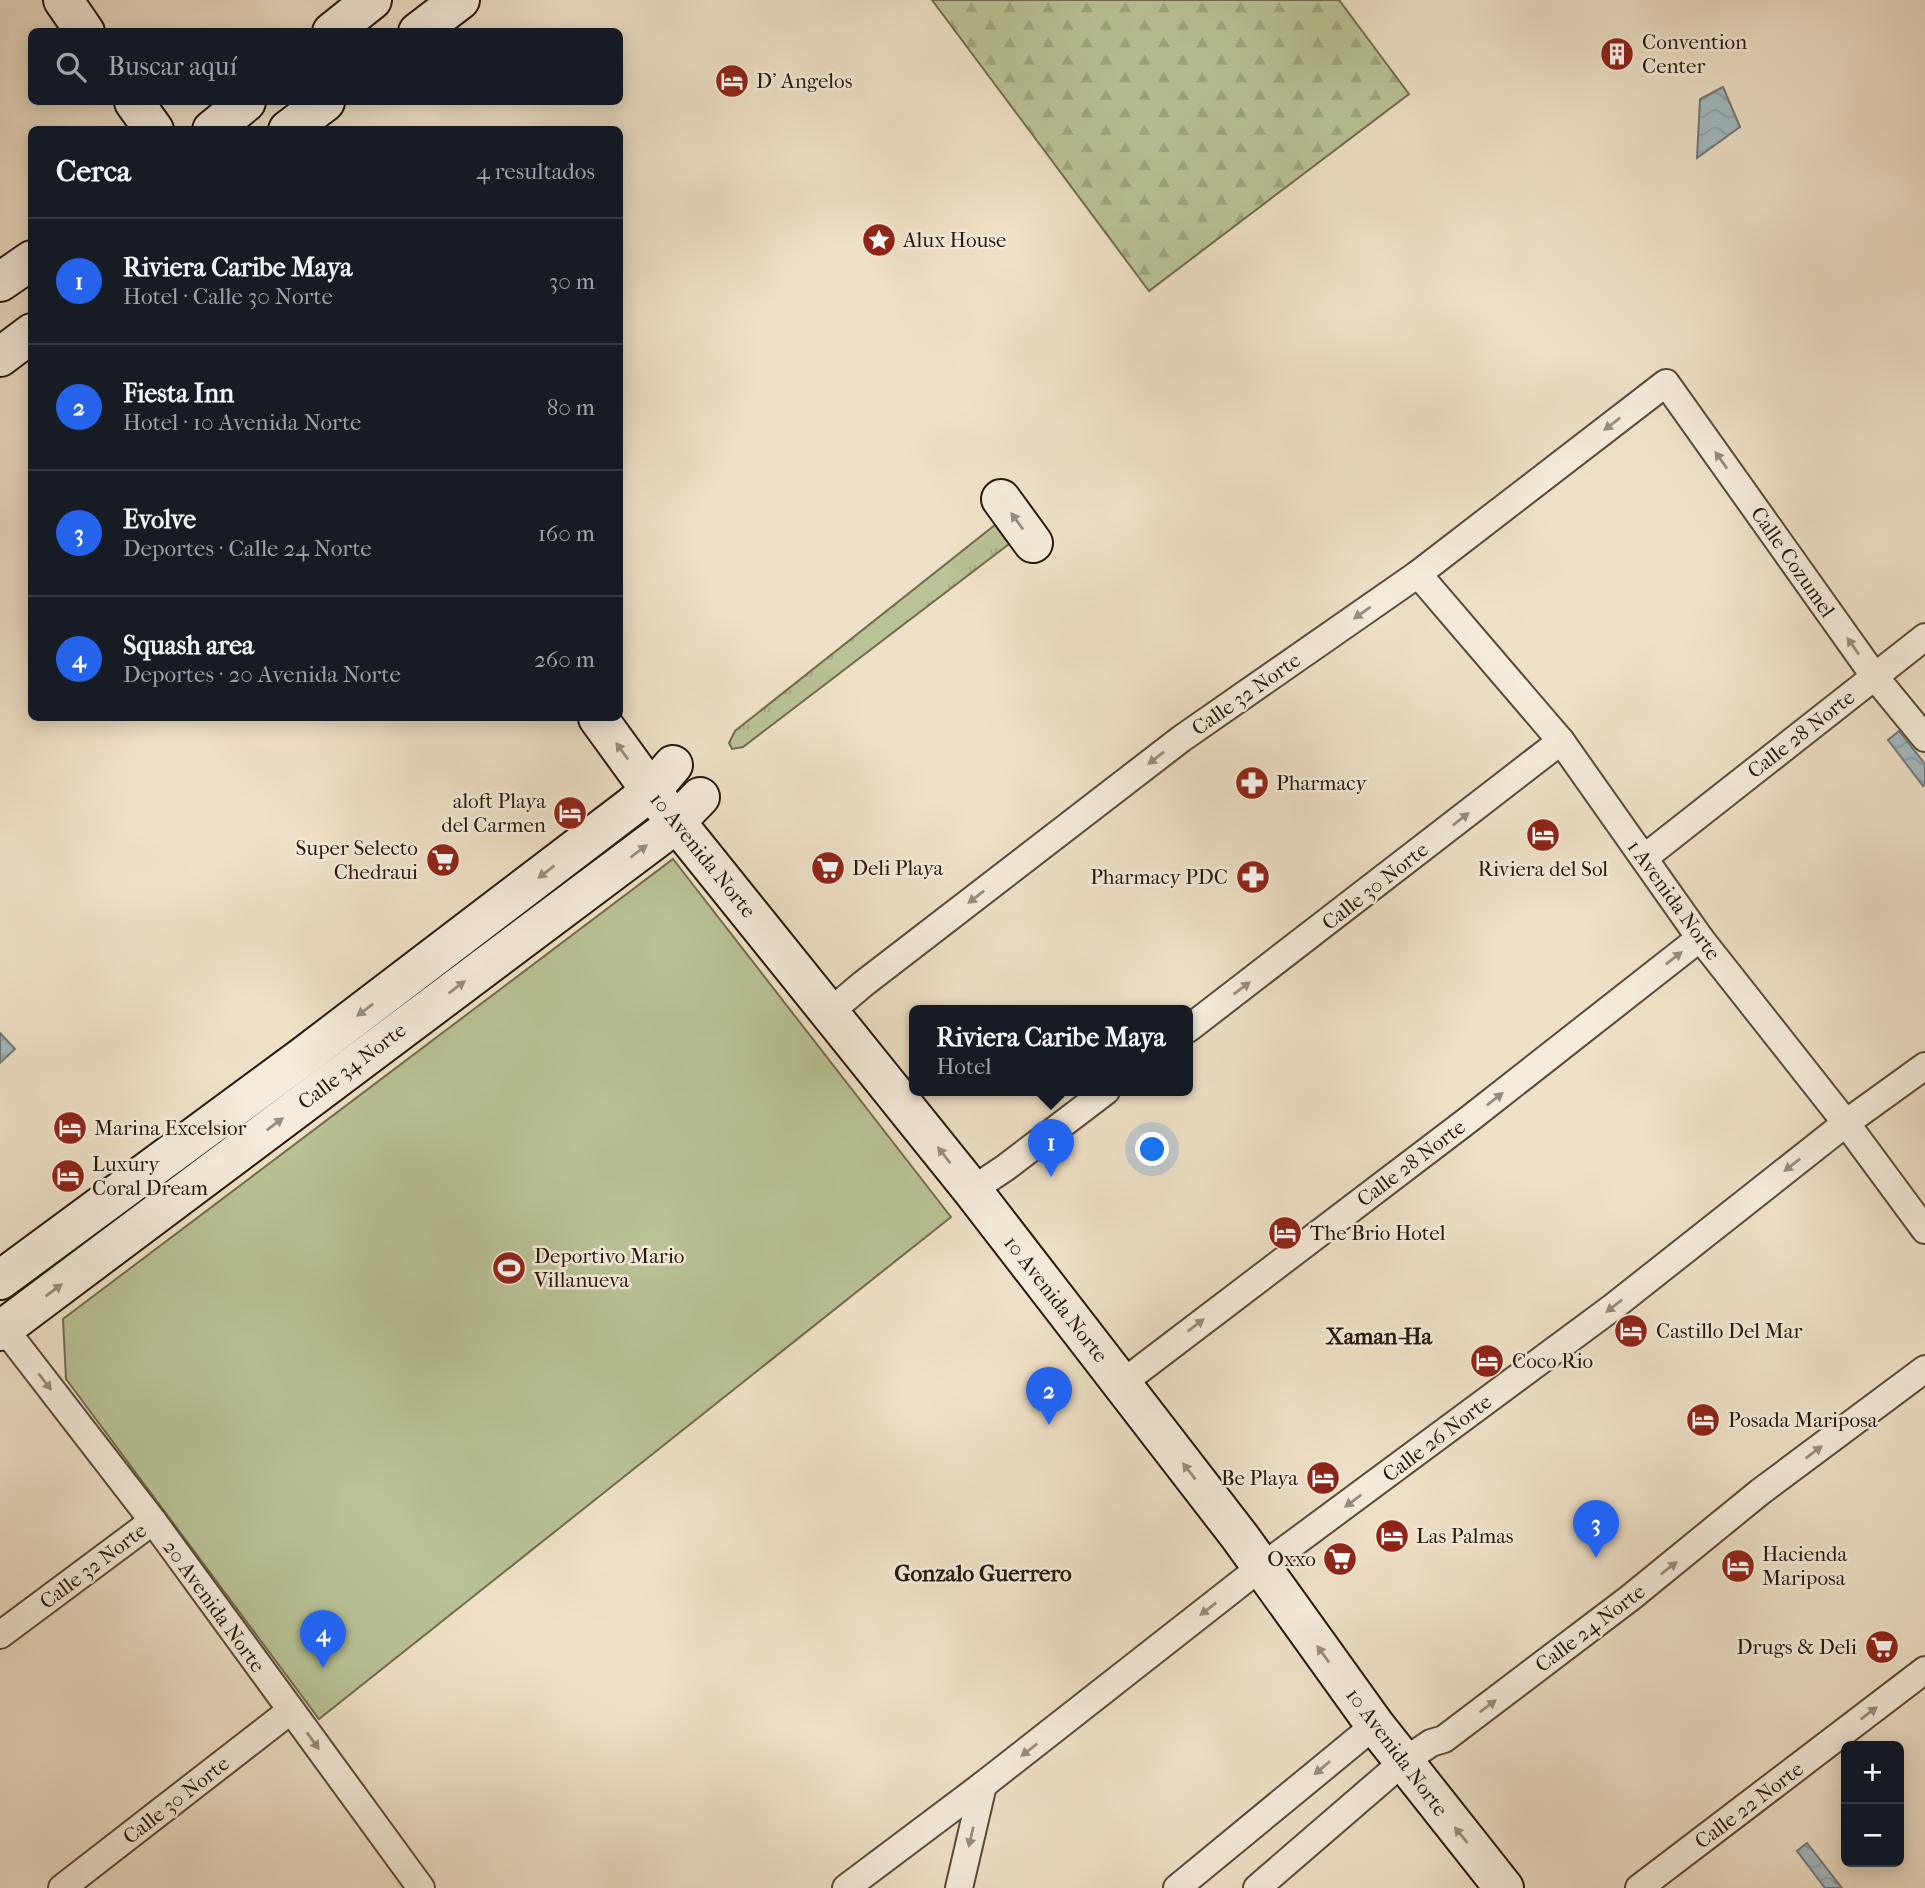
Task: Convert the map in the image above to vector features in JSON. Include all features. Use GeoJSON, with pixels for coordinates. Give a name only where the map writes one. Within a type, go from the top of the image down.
{"type":"FeatureCollection","features":[{"type":"Feature","properties":{"kind":"main road"},"geometry":{"type":"LineString","coordinates":[[63,0],[82,28]]}},
{"type":"Feature","properties":{"kind":"main road"},"geometry":{"type":"LineString","coordinates":[[423,28],[460,0]]}},
{"type":"Feature","properties":{"kind":"main road"},"geometry":{"type":"LineString","coordinates":[[336,28],[363,2]]}},
{"type":"Feature","properties":{"kind":"main road"},"geometry":{"type":"LineString","coordinates":[[136,105],[150,126]]}},
{"type":"Feature","properties":{"kind":"main road"},"geometry":{"type":"LineString","coordinates":[[217,126],[242,105]]}},
{"type":"Feature","properties":{"kind":"main road"},"geometry":{"type":"LineString","coordinates":[[293,126],[321,105]]}},
{"type":"Feature","properties":{"kind":"main road"},"geometry":{"type":"LineString","coordinates":[[0,282],[28,263]]}},
{"type":"Feature","properties":{"kind":"main road"},"geometry":{"type":"LineString","coordinates":[[0,357],[28,336]]}},
{"type":"Feature","properties":{"kind":"main road"},"geometry":{"type":"LineString","coordinates":[[1001,499],[1033,543]]}},
{"type":"Feature","properties":{"kind":"main road","name":"10 Avenida Norte"},"geometry":{"type":"LineString","coordinates":[[601,721],[662,778],[688,810],[830,1012],[972,1190],[1262,1568],[1403,1762],[1504,1888]]}},
{"type":"Feature","properties":{"kind":"main road","name":"Calle 34 Norte"},"geometry":{"type":"LineString","coordinates":[[0,1280],[304,1056],[662,778]]}},
{"type":"Feature","properties":{"kind":"main road","name":"Calle 34 Norte"},"geometry":{"type":"LineString","coordinates":[[1,1327],[326,1086],[688,810]]}},
{"type":"Feature","properties":{"kind":"main road"},"geometry":{"type":"LineString","coordinates":[[304,1056],[326,1086]]}},
{"type":"Feature","properties":{"kind":"street","name":"Calle 32 Norte"},"geometry":{"type":"LineString","coordinates":[[830,1012],[1181,739],[1418,574],[1666,383]]}},
{"type":"Feature","properties":{"kind":"street","name":"Calle Cozumel"},"geometry":{"type":"LineString","coordinates":[[1666,383],[1875,677],[1925,738]]}},
{"type":"Feature","properties":{"kind":"street","name":"1 Avenida Norte"},"geometry":{"type":"LineString","coordinates":[[1418,574],[1561,741],[1700,938],[1846,1123],[1925,1230]]}},
{"type":"Feature","properties":{"kind":"street","name":"Calle 28 Norte"},"geometry":{"type":"LineString","coordinates":[[1644,858],[1925,637]]}},
{"type":"Feature","properties":{"kind":"street","name":"Calle 30 Norte"},"geometry":{"type":"LineString","coordinates":[[1193,1025],[1561,741]]}},
{"type":"Feature","properties":{"kind":"street","name":"Calle 28 Norte"},"geometry":{"type":"LineString","coordinates":[[1121,1384],[1468,1120],[1700,938]]}},
{"type":"Feature","properties":{"kind":"street","name":"Calle 26 Norte"},"geometry":{"type":"LineString","coordinates":[[846,1888],[1262,1568],[1613,1307],[1846,1123],[1925,1066]]}},
{"type":"Feature","properties":{"kind":"street"},"geometry":{"type":"LineString","coordinates":[[972,1190],[1099,1096]]}},
{"type":"Feature","properties":{"kind":"street","name":"20 Avenida Norte"},"geometry":{"type":"LineString","coordinates":[[1,1327],[153,1521],[421,1888]]}},
{"type":"Feature","properties":{"kind":"street","name":"Calle 24 Norte"},"geometry":{"type":"LineString","coordinates":[[1256,1888],[1403,1762],[1432,1743],[1444,1739],[1680,1559],[1760,1492],[1925,1369]]}},
{"type":"Feature","properties":{"kind":"street","name":"Calle 32 Norte"},"geometry":{"type":"LineString","coordinates":[[0,1635],[153,1521]]}},
{"type":"Feature","properties":{"kind":"street","name":"Calle 22 Norte"},"geometry":{"type":"LineString","coordinates":[[1639,1888],[1925,1670]]}},
{"type":"Feature","properties":{"kind":"street","name":"Calle 30 Norte"},"geometry":{"type":"LineString","coordinates":[[62,1888],[290,1711]]}},
{"type":"Feature","properties":{"kind":"street"},"geometry":{"type":"LineString","coordinates":[[1177,1888],[1375,1725]]}},
{"type":"Feature","properties":{"kind":"street"},"geometry":{"type":"LineString","coordinates":[[959,1888],[983,1785]]}},
{"type":"Feature","properties":{"kind":"green space"},"geometry":{"type":"Polygon","coordinates":[[[932,0],[1339,0],[1409,94],[1149,291],[932,0]]]}},
{"type":"Feature","properties":{"kind":"green space"},"geometry":{"type":"Polygon","coordinates":[[[995,525],[1009,544],[743,747],[732,749],[729,743],[735,731],[995,525]]]}},
{"type":"Feature","properties":{"kind":"green space","name":"Deportivo Mario Villanueva"},"geometry":{"type":"Polygon","coordinates":[[[673,859],[951,1217],[319,1719],[66,1379],[63,1319],[673,859]]]}},
{"type":"Feature","properties":{"kind":"water"},"geometry":{"type":"Polygon","coordinates":[[[1723,87],[1740,127],[1697,158],[1700,99],[1723,87]]]}},
{"type":"Feature","properties":{"kind":"water"},"geometry":{"type":"Polygon","coordinates":[[[1899,731],[1925,764],[1923,786],[1888,740],[1899,731]]]}},
{"type":"Feature","properties":{"kind":"water"},"geometry":{"type":"Polygon","coordinates":[[[0,1033],[15,1049],[0,1063],[0,1033]]]}},
{"type":"Feature","properties":{"kind":"water"},"geometry":{"type":"Polygon","coordinates":[[[1807,1843],[1842,1888],[1825,1888],[1797,1851],[1807,1843]]]}},
{"type":"Feature","properties":{"kind":"place","name":"Convention Center"},"geometry":{"type":"Point","coordinates":[1617,54]}},
{"type":"Feature","properties":{"kind":"place","name":"D' Angelos"},"geometry":{"type":"Point","coordinates":[732,81]}},
{"type":"Feature","properties":{"kind":"place","name":"Alux House"},"geometry":{"type":"Point","coordinates":[879,240]}},
{"type":"Feature","properties":{"kind":"place","name":"Pharmacy"},"geometry":{"type":"Point","coordinates":[1252,783]}},
{"type":"Feature","properties":{"kind":"place","name":"aloft Playa del Carmen"},"geometry":{"type":"Point","coordinates":[570,813]}},
{"type":"Feature","properties":{"kind":"place","name":"Riviera del Sol"},"geometry":{"type":"Point","coordinates":[1543,835]}},
{"type":"Feature","properties":{"kind":"place","name":"Super Selecto Chedraui"},"geometry":{"type":"Point","coordinates":[443,860]}},
{"type":"Feature","properties":{"kind":"place","name":"Deli Playa"},"geometry":{"type":"Point","coordinates":[828,868]}},
{"type":"Feature","properties":{"kind":"place","name":"Pharmacy PDC"},"geometry":{"type":"Point","coordinates":[1253,877]}},
{"type":"Feature","properties":{"kind":"place","name":"Marina Excelsior"},"geometry":{"type":"Point","coordinates":[70,1128]}},
{"type":"Feature","properties":{"kind":"place","name":"Luxury Coral Dream"},"geometry":{"type":"Point","coordinates":[68,1176]}},
{"type":"Feature","properties":{"kind":"place","name":"Riviera Caribe Maya"},"geometry":{"type":"Point","coordinates":[1051,1177]}},
{"type":"Feature","properties":{"kind":"place","name":"The Brio Hotel"},"geometry":{"type":"Point","coordinates":[1285,1233]}},
{"type":"Feature","properties":{"kind":"place","name":"Deportivo Mario Villanueva"},"geometry":{"type":"Point","coordinates":[509,1268]}},
{"type":"Feature","properties":{"kind":"place","name":"Castillo Del Mar"},"geometry":{"type":"Point","coordinates":[1631,1331]}},
{"type":"Feature","properties":{"kind":"place","name":"Coco Rio"},"geometry":{"type":"Point","coordinates":[1487,1361]}},
{"type":"Feature","properties":{"kind":"place","name":"Posada Mariposa"},"geometry":{"type":"Point","coordinates":[1703,1420]}},
{"type":"Feature","properties":{"kind":"place","name":"Fiesta Inn"},"geometry":{"type":"Point","coordinates":[1049,1425]}},
{"type":"Feature","properties":{"kind":"place","name":"Be Playa"},"geometry":{"type":"Point","coordinates":[1323,1478]}},
{"type":"Feature","properties":{"kind":"place","name":"Las Palmas"},"geometry":{"type":"Point","coordinates":[1392,1536]}},
{"type":"Feature","properties":{"kind":"place","name":"Evolve"},"geometry":{"type":"Point","coordinates":[1596,1558]}},
{"type":"Feature","properties":{"kind":"place","name":"Oxxo"},"geometry":{"type":"Point","coordinates":[1340,1559]}},
{"type":"Feature","properties":{"kind":"place","name":"Hacienda Mariposa"},"geometry":{"type":"Point","coordinates":[1738,1566]}},
{"type":"Feature","properties":{"kind":"place","name":"Drugs & Deli"},"geometry":{"type":"Point","coordinates":[1882,1647]}},
{"type":"Feature","properties":{"kind":"place","name":"Squash area"},"geometry":{"type":"Point","coordinates":[323,1668]}},
{"type":"Feature","properties":{"kind":"district","name":"Xaman-Ha"},"geometry":{"type":"Point","coordinates":[1379,1336]}},
{"type":"Feature","properties":{"kind":"district","name":"Gonzalo Guerrero"},"geometry":{"type":"Point","coordinates":[983,1573]}}]}
